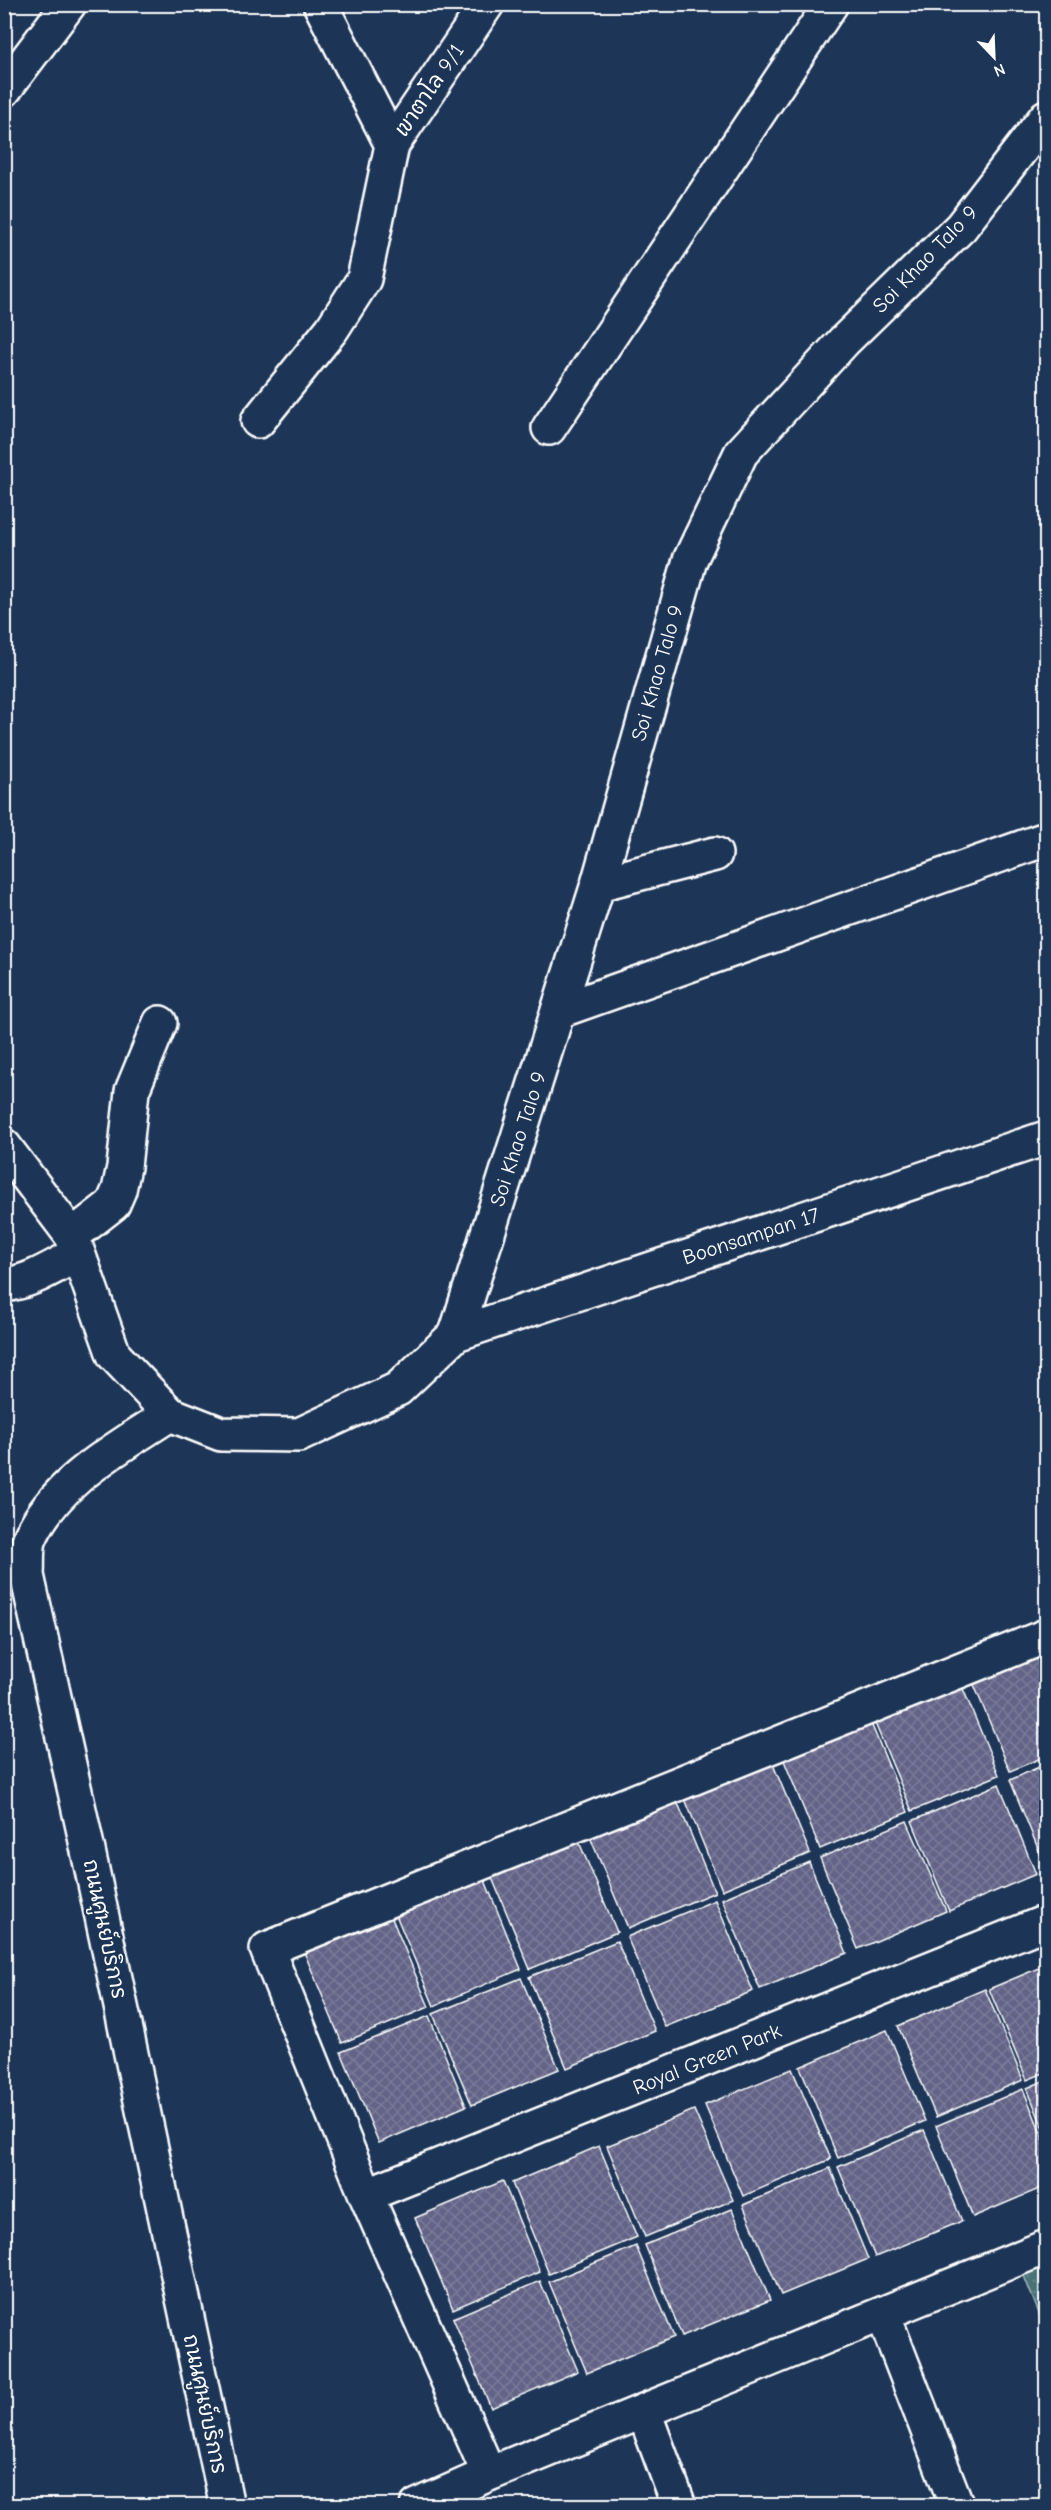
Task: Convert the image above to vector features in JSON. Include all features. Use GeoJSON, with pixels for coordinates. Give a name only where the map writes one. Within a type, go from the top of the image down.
{"type":"FeatureCollection","features":[{"type":"Feature","properties":{"kind":"street"},"geometry":{"type":"LineString","coordinates":[[4,90],[69,4]]}},
{"type":"Feature","properties":{"kind":"street"},"geometry":{"type":"LineString","coordinates":[[258,421],[332,329],[364,279],[392,145],[320,4]]}},
{"type":"Feature","properties":{"kind":"street","name":"เขาตาโล 9/1"},"geometry":{"type":"LineString","coordinates":[[392,145],[487,4]]}},
{"type":"Feature","properties":{"kind":"street"},"geometry":{"type":"LineString","coordinates":[[549,428],[831,4]]}},
{"type":"Feature","properties":{"kind":"street","name":"Soi Khao Talo 9"},"geometry":{"type":"LineString","coordinates":[[456,1334],[598,884],[690,560],[741,453],[844,341],[961,227],[1047,117]]}},
{"type":"Feature","properties":{"kind":"street"},"geometry":{"type":"LineString","coordinates":[[559,1011],[1047,840]]}},
{"type":"Feature","properties":{"kind":"street"},"geometry":{"type":"LineString","coordinates":[[598,884],[715,854]]}},
{"type":"Feature","properties":{"kind":"street"},"geometry":{"type":"LineString","coordinates":[[4,1284],[18,1283],[37,1276],[75,1245],[113,1204],[124,1167],[132,1091],[160,1023]]}},
{"type":"Feature","properties":{"kind":"street","name":"Boonsampan 17"},"geometry":{"type":"LineString","coordinates":[[456,1334],[1047,1138]]}},
{"type":"Feature","properties":{"kind":"street"},"geometry":{"type":"LineString","coordinates":[[4,1146],[75,1245],[114,1354],[170,1414],[221,1434],[298,1436],[398,1389],[456,1334]]}},
{"type":"Feature","properties":{"kind":"street","name":"ถนนศูนย์บริการ"},"geometry":{"type":"LineString","coordinates":[[170,1414],[95,1463],[52,1503],[29,1540],[27,1575],[227,2505]]}},
{"type":"Feature","properties":{"kind":"street"},"geometry":{"type":"LineString","coordinates":[[489,2474],[366,2195],[267,1949],[1047,1636]]}},
{"type":"Feature","properties":{"kind":"street","name":"Royal Green Park"},"geometry":{"type":"LineString","coordinates":[[366,2195],[1047,1922]]}},
{"type":"Feature","properties":{"kind":"street"},"geometry":{"type":"LineString","coordinates":[[417,2505],[1047,2247]]}},
{"type":"Feature","properties":{"kind":"street"},"geometry":{"type":"LineString","coordinates":[[884,2314],[957,2505]]}},
{"type":"Feature","properties":{"kind":"street"},"geometry":{"type":"LineString","coordinates":[[644,2412],[679,2505]]}},
{"type":"Feature","properties":{"kind":"green space"},"geometry":{"type":"Polygon","coordinates":[[[1046,2260],[1046,2331],[1022,2271],[1046,2260]]]}},
{"type":"Feature","properties":{"kind":"building"},"geometry":{"type":"Polygon","coordinates":[[[1046,1649],[1046,1756],[1010,1771],[972,1680],[1046,1649]]]}},
{"type":"Feature","properties":{"kind":"building"},"geometry":{"type":"Polygon","coordinates":[[[961,1684],[999,1775],[912,1811],[874,1721],[961,1684]]]}},
{"type":"Feature","properties":{"kind":"building"},"geometry":{"type":"Polygon","coordinates":[[[870,1721],[908,1812],[820,1849],[783,1758],[870,1721]]]}},
{"type":"Feature","properties":{"kind":"building"},"geometry":{"type":"Polygon","coordinates":[[[772,1762],[810,1853],[722,1890],[685,1799],[772,1762]]]}},
{"type":"Feature","properties":{"kind":"building"},"geometry":{"type":"Polygon","coordinates":[[[1046,1764],[1046,1868],[1010,1780],[1046,1764]]]}},
{"type":"Feature","properties":{"kind":"building"},"geometry":{"type":"Polygon","coordinates":[[[999,1784],[1036,1874],[949,1911],[912,1821],[999,1784]]]}},
{"type":"Feature","properties":{"kind":"building"},"geometry":{"type":"Polygon","coordinates":[[[677,1801],[715,1892],[628,1928],[590,1837],[677,1801]]]}},
{"type":"Feature","properties":{"kind":"building"},"geometry":{"type":"Polygon","coordinates":[[[907,1821],[946,1911],[858,1949],[820,1858],[907,1821]]]}},
{"type":"Feature","properties":{"kind":"building"},"geometry":{"type":"Polygon","coordinates":[[[579,1842],[617,1932],[530,1969],[492,1878],[579,1842]]]}},
{"type":"Feature","properties":{"kind":"building"},"geometry":{"type":"Polygon","coordinates":[[[809,1862],[847,1953],[760,1989],[722,1899],[809,1862]]]}},
{"type":"Feature","properties":{"kind":"building"},"geometry":{"type":"Polygon","coordinates":[[[484,1878],[521,1969],[434,2006],[396,1915],[484,1878]]]}},
{"type":"Feature","properties":{"kind":"building"},"geometry":{"type":"Polygon","coordinates":[[[715,1900],[753,1991],[665,2027],[627,1937],[715,1900]]]}},
{"type":"Feature","properties":{"kind":"building"},"geometry":{"type":"Polygon","coordinates":[[[391,1916],[429,2007],[342,2043],[304,1952],[391,1916]]]}},
{"type":"Feature","properties":{"kind":"building"},"geometry":{"type":"Polygon","coordinates":[[[617,1941],[655,2031],[567,2068],[529,1977],[617,1941]]]}},
{"type":"Feature","properties":{"kind":"building"},"geometry":{"type":"Polygon","coordinates":[[[1046,1965],[1046,2072],[1027,2080],[989,1989],[1046,1965]]]}},
{"type":"Feature","properties":{"kind":"building"},"geometry":{"type":"Polygon","coordinates":[[[521,1978],[559,2069],[472,2105],[433,2014],[521,1978]]]}},
{"type":"Feature","properties":{"kind":"building"},"geometry":{"type":"Polygon","coordinates":[[[985,1989],[1023,2080],[936,2117],[898,2026],[985,1989]]]}},
{"type":"Feature","properties":{"kind":"building"},"geometry":{"type":"Polygon","coordinates":[[[429,2016],[466,2106],[379,2143],[341,2052],[429,2016]]]}},
{"type":"Feature","properties":{"kind":"building"},"geometry":{"type":"Polygon","coordinates":[[[887,2030],[925,2121],[838,2158],[800,2067],[887,2030]]]}},
{"type":"Feature","properties":{"kind":"building"},"geometry":{"type":"Polygon","coordinates":[[[792,2069],[831,2159],[743,2196],[705,2105],[792,2069]]]}},
{"type":"Feature","properties":{"kind":"building"},"geometry":{"type":"Polygon","coordinates":[[[1046,2080],[1046,2136],[1027,2088],[1046,2080]]]}},
{"type":"Feature","properties":{"kind":"building"},"geometry":{"type":"Polygon","coordinates":[[[1023,2089],[1046,2145],[1046,2186],[973,2217],[936,2126],[1023,2089]]]}},
{"type":"Feature","properties":{"kind":"building"},"geometry":{"type":"Polygon","coordinates":[[[694,2110],[733,2200],[645,2237],[607,2146],[694,2110]]]}},
{"type":"Feature","properties":{"kind":"building"},"geometry":{"type":"Polygon","coordinates":[[[924,2130],[962,2221],[875,2257],[838,2167],[924,2130]]]}},
{"type":"Feature","properties":{"kind":"building"},"geometry":{"type":"Polygon","coordinates":[[[599,2146],[637,2237],[549,2274],[512,2183],[599,2146]]]}},
{"type":"Feature","properties":{"kind":"building"},"geometry":{"type":"Polygon","coordinates":[[[830,2168],[868,2259],[781,2295],[743,2205],[830,2168]]]}},
{"type":"Feature","properties":{"kind":"building"},"geometry":{"type":"Polygon","coordinates":[[[503,2181],[540,2272],[453,2309],[415,2218],[503,2181]]]}},
{"type":"Feature","properties":{"kind":"building"},"geometry":{"type":"Polygon","coordinates":[[[732,2209],[770,2300],[682,2336],[645,2245],[732,2209]]]}},
{"type":"Feature","properties":{"kind":"building"},"geometry":{"type":"Polygon","coordinates":[[[636,2246],[674,2337],[587,2373],[549,2282],[636,2246]]]}},
{"type":"Feature","properties":{"kind":"building"},"geometry":{"type":"Polygon","coordinates":[[[540,2281],[578,2371],[491,2408],[453,2318],[540,2281]]]}}]}
